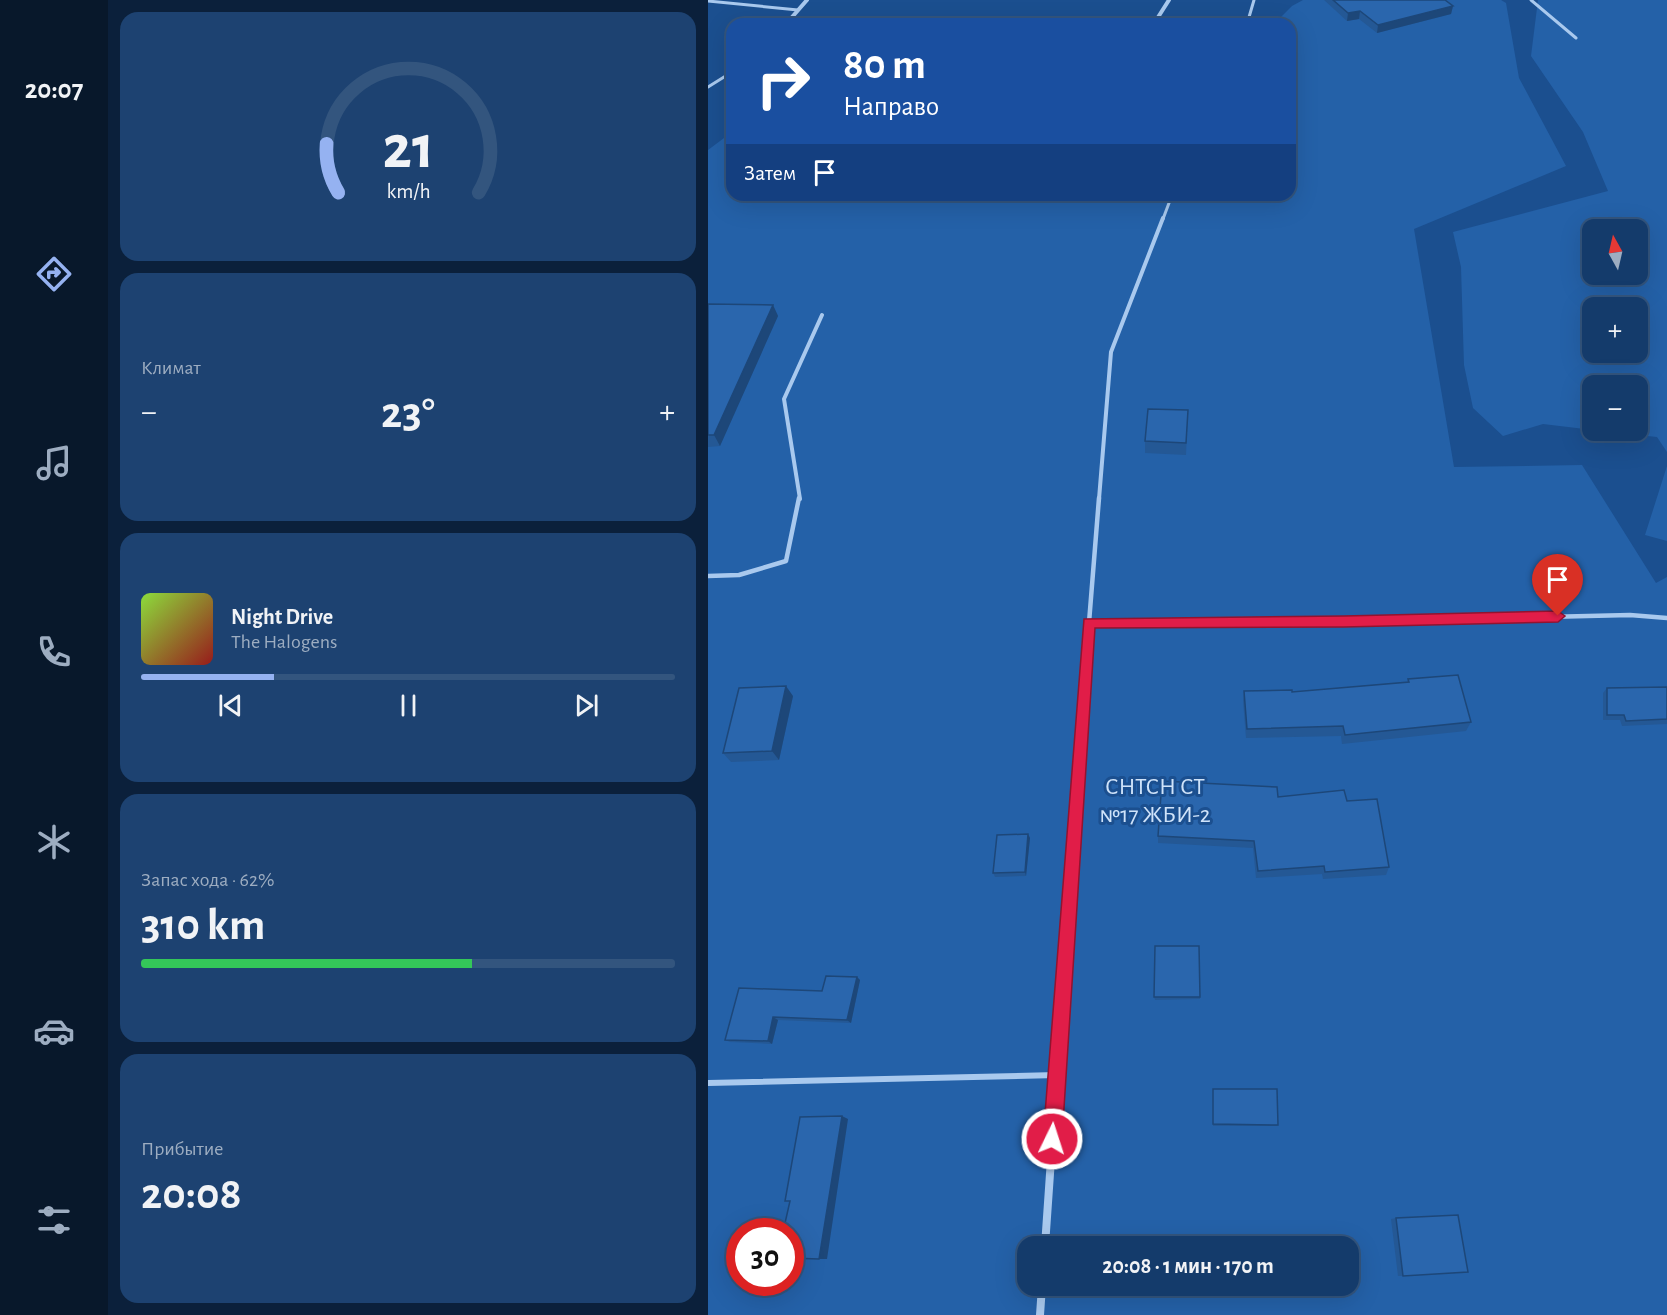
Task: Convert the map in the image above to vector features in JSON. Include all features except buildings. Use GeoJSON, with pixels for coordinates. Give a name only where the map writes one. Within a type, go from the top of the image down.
{"type":"FeatureCollection","features":[{"type":"Feature","properties":{"kind":"street"},"geometry":{"type":"LineString","coordinates":[[791,18],[807,0]]}},
{"type":"Feature","properties":{"kind":"street"},"geometry":{"type":"LineString","coordinates":[[1158,18],[1169,0]]}},
{"type":"Feature","properties":{"kind":"street"},"geometry":{"type":"LineString","coordinates":[[1046,1236],[1082,710]]}},
{"type":"Feature","properties":{"kind":"street"},"geometry":{"type":"LineString","coordinates":[[1040,1315],[1041,1296]]}},
{"type":"Feature","properties":{"kind":"lane"},"geometry":{"type":"LineString","coordinates":[[1249,18],[1254,0]]}},
{"type":"Feature","properties":{"kind":"lane"},"geometry":{"type":"LineString","coordinates":[[1531,0],[1576,38]]}},
{"type":"Feature","properties":{"kind":"lane"},"geometry":{"type":"LineString","coordinates":[[708,1],[798,10]]}},
{"type":"Feature","properties":{"kind":"lane"},"geometry":{"type":"LineString","coordinates":[[708,87],[726,76]]}},
{"type":"Feature","properties":{"kind":"lane"},"geometry":{"type":"LineString","coordinates":[[1082,710],[1111,352],[1170,201]]}},
{"type":"Feature","properties":{"kind":"lane"},"geometry":{"type":"LineString","coordinates":[[708,576],[739,575],[786,561],[800,501],[784,399],[822,315]]}},
{"type":"Feature","properties":{"kind":"lane"},"geometry":{"type":"LineString","coordinates":[[1089,622],[1344,622],[1630,615],[1667,618]]}},
{"type":"Feature","properties":{"kind":"lane"},"geometry":{"type":"LineString","coordinates":[[708,1083],[1057,1075]]}},
{"type":"Feature","properties":{"kind":"green space","name":"СНТСН СТ №17 ЖБИ-2"},"geometry":{"type":"Polygon","coordinates":[[[1303,0],[1501,0],[1506,3],[1519,78],[1566,166],[1414,229],[1454,467],[1582,465],[1656,583],[1667,577],[1667,1315],[708,1315],[708,150],[726,136],[726,201],[1296,201],[1296,18],[1280,18],[1292,6],[1303,0]]]}},
{"type":"Feature","properties":{"kind":"green space"},"geometry":{"type":"Polygon","coordinates":[[[1538,0],[1667,0],[1667,452],[1657,437],[1648,436],[1648,375],[1582,375],[1582,429],[1543,424],[1503,436],[1473,408],[1464,365],[1461,267],[1453,232],[1608,191],[1583,132],[1531,56],[1538,0]]]}},
{"type":"Feature","properties":{"kind":"green space"},"geometry":{"type":"Polygon","coordinates":[[[1667,466],[1667,541],[1645,535],[1667,466]]]}},
{"type":"Feature","properties":{"kind":"route"},"geometry":{"type":"LineString","coordinates":[[1052,1139],[1089,622],[1344,622],[1558,616]]}}]}
